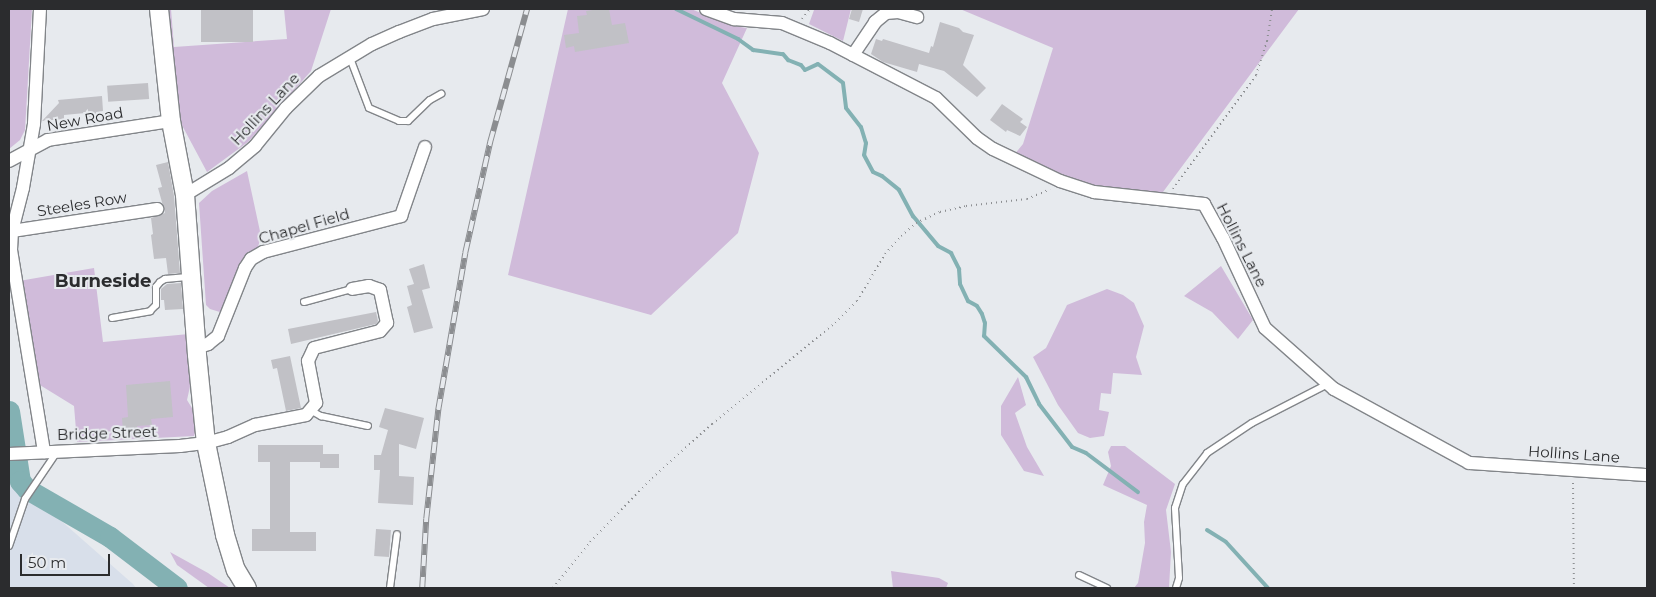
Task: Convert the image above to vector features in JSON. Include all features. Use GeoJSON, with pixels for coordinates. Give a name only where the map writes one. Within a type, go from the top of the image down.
{"type":"FeatureCollection","features":[{"type":"Feature","properties":{"kind":"street"},"geometry":{"type":"LineString","coordinates":[[40,9],[34,124],[23,188],[12,231],[10,250],[51,451]]}},
{"type":"Feature","properties":{"kind":"street"},"geometry":{"type":"LineString","coordinates":[[159,9],[170,121],[186,195],[196,348],[206,443],[225,535],[236,570],[247,588]]}},
{"type":"Feature","properties":{"kind":"street","name":"Hollins Lane"},"geometry":{"type":"LineString","coordinates":[[186,195],[229,168],[255,146],[302,91],[319,76],[372,44],[432,14],[483,9]]}},
{"type":"Feature","properties":{"kind":"street","name":"Hollins Lane"},"geometry":{"type":"LineString","coordinates":[[706,9],[734,20],[782,23],[797,27],[936,98],[977,138],[997,151],[1060,181],[1094,192],[1204,204],[1265,328],[1328,384],[1469,463],[1647,474]]}},
{"type":"Feature","properties":{"kind":"street"},"geometry":{"type":"LineString","coordinates":[[853,55],[875,22],[886,13],[898,12],[917,17]]}},
{"type":"Feature","properties":{"kind":"street","name":"New Road"},"geometry":{"type":"LineString","coordinates":[[9,161],[48,140],[170,121]]}},
{"type":"Feature","properties":{"kind":"street","name":"Chapel Field"},"geometry":{"type":"LineString","coordinates":[[196,348],[208,344],[218,336],[245,268],[251,259],[263,252],[401,216],[425,147]]}},
{"type":"Feature","properties":{"kind":"street","name":"Steeles Row"},"geometry":{"type":"LineString","coordinates":[[12,231],[157,209]]}},
{"type":"Feature","properties":{"kind":"street"},"geometry":{"type":"LineString","coordinates":[[310,410],[316,403],[308,361],[314,348],[380,331],[386,323],[380,290],[369,286],[352,289]]}},
{"type":"Feature","properties":{"kind":"street","name":"Bridge Street"},"geometry":{"type":"LineString","coordinates":[[9,454],[180,446],[206,443],[228,437],[255,425],[306,415],[310,410]]}},
{"type":"Feature","properties":{"kind":"lane"},"geometry":{"type":"LineString","coordinates":[[350,58],[369,108],[399,121],[408,122],[430,100],[441,94]]}},
{"type":"Feature","properties":{"kind":"lane"},"geometry":{"type":"LineString","coordinates":[[112,318],[150,311],[156,305],[156,287],[160,282],[165,279],[191,277]]}},
{"type":"Feature","properties":{"kind":"lane"},"geometry":{"type":"LineString","coordinates":[[304,302],[352,289]]}},
{"type":"Feature","properties":{"kind":"lane"},"geometry":{"type":"LineString","coordinates":[[1176,588],[1179,578],[1175,508],[1183,484],[1207,453],[1252,424],[1328,384]]}},
{"type":"Feature","properties":{"kind":"lane"},"geometry":{"type":"LineString","coordinates":[[310,410],[321,416],[368,426]]}},
{"type":"Feature","properties":{"kind":"lane"},"geometry":{"type":"LineString","coordinates":[[9,546],[25,499],[38,479],[51,451]]}},
{"type":"Feature","properties":{"kind":"lane"},"geometry":{"type":"LineString","coordinates":[[390,588],[397,534]]}},
{"type":"Feature","properties":{"kind":"lane"},"geometry":{"type":"LineString","coordinates":[[1079,575],[1107,588]]}},
{"type":"Feature","properties":{"kind":"path"},"geometry":{"type":"LineString","coordinates":[[1166,199],[1256,75],[1267,41],[1272,9]]}},
{"type":"Feature","properties":{"kind":"path"},"geometry":{"type":"LineString","coordinates":[[554,588],[590,542],[652,478],[712,424],[813,342],[857,301],[885,254],[916,223],[940,212],[966,206],[1027,199],[1045,192],[1060,181]]}},
{"type":"Feature","properties":{"kind":"path"},"geometry":{"type":"LineString","coordinates":[[1573,480],[1574,588]]}},
{"type":"Feature","properties":{"kind":"shaded area"},"geometry":{"type":"Polygon","coordinates":[[[9,9],[32,9],[25,130],[20,140],[9,149],[9,9]]]}},
{"type":"Feature","properties":{"kind":"shaded area"},"geometry":{"type":"Polygon","coordinates":[[[166,9],[171,9],[174,47],[287,39],[284,9],[331,9],[311,71],[248,142],[207,172],[176,114],[166,9]]]}},
{"type":"Feature","properties":{"kind":"shaded area"},"geometry":{"type":"Polygon","coordinates":[[[568,9],[691,9],[734,26],[747,28],[722,83],[759,153],[738,233],[651,315],[508,275],[568,9]]]}},
{"type":"Feature","properties":{"kind":"shaded area"},"geometry":{"type":"Polygon","coordinates":[[[813,9],[851,9],[843,41],[809,24],[813,9]]]}},
{"type":"Feature","properties":{"kind":"shaded area"},"geometry":{"type":"Polygon","coordinates":[[[960,9],[1299,9],[1163,192],[1135,192],[1096,186],[1014,155],[1023,144],[1053,48],[960,9]]]}},
{"type":"Feature","properties":{"kind":"shaded area"},"geometry":{"type":"Polygon","coordinates":[[[247,171],[261,236],[258,247],[240,264],[223,313],[210,309],[206,305],[199,203],[212,191],[247,171]]]}},
{"type":"Feature","properties":{"kind":"shaded area"},"geometry":{"type":"Polygon","coordinates":[[[1221,266],[1253,320],[1238,339],[1212,312],[1184,296],[1221,266]]]}},
{"type":"Feature","properties":{"kind":"shaded area"},"geometry":{"type":"Polygon","coordinates":[[[94,268],[103,342],[189,334],[191,382],[187,400],[195,413],[196,430],[194,436],[77,442],[74,406],[35,382],[19,281],[94,268]]]}},
{"type":"Feature","properties":{"kind":"shaded area"},"geometry":{"type":"Polygon","coordinates":[[[1107,289],[1123,295],[1134,303],[1144,326],[1136,357],[1142,375],[1113,373],[1111,394],[1101,393],[1099,410],[1109,412],[1104,436],[1090,438],[1078,433],[1058,405],[1033,357],[1046,348],[1067,305],[1107,289]]]}},
{"type":"Feature","properties":{"kind":"shaded area"},"geometry":{"type":"Polygon","coordinates":[[[1018,377],[1026,405],[1015,413],[1027,447],[1044,476],[1024,471],[1001,435],[1001,406],[1018,377]]]}},
{"type":"Feature","properties":{"kind":"shaded area"},"geometry":{"type":"Polygon","coordinates":[[[1111,446],[1125,446],[1175,484],[1166,510],[1171,552],[1169,588],[1134,588],[1138,583],[1145,543],[1144,522],[1147,505],[1103,485],[1111,466],[1108,452],[1111,446]]]}},
{"type":"Feature","properties":{"kind":"shaded area"},"geometry":{"type":"Polygon","coordinates":[[[9,475],[133,584],[136,588],[9,588],[9,475]]]}},
{"type":"Feature","properties":{"kind":"shaded area"},"geometry":{"type":"Polygon","coordinates":[[[170,552],[208,573],[230,588],[209,588],[177,565],[170,552]]]}},
{"type":"Feature","properties":{"kind":"shaded area"},"geometry":{"type":"Polygon","coordinates":[[[891,571],[939,578],[948,583],[946,588],[893,588],[891,571]]]}},
{"type":"Feature","properties":{"kind":"building"},"geometry":{"type":"Polygon","coordinates":[[[201,9],[253,9],[253,42],[201,42],[201,9]]]}},
{"type":"Feature","properties":{"kind":"building"},"geometry":{"type":"Polygon","coordinates":[[[609,9],[612,25],[625,23],[629,43],[575,52],[574,46],[566,48],[564,35],[579,33],[577,16],[587,15],[586,11],[609,9]]]}},
{"type":"Feature","properties":{"kind":"building"},"geometry":{"type":"Polygon","coordinates":[[[852,9],[863,9],[859,22],[849,19],[852,9]]]}},
{"type":"Feature","properties":{"kind":"building"},"geometry":{"type":"Polygon","coordinates":[[[940,22],[974,35],[963,65],[986,88],[977,97],[944,71],[919,64],[917,72],[883,62],[871,54],[876,39],[882,41],[883,39],[929,53],[931,46],[933,47],[940,22]]]}},
{"type":"Feature","properties":{"kind":"building"},"geometry":{"type":"Polygon","coordinates":[[[148,83],[149,99],[108,102],[107,86],[148,83]]]}},
{"type":"Feature","properties":{"kind":"building"},"geometry":{"type":"Polygon","coordinates":[[[102,96],[103,111],[96,112],[97,116],[86,117],[85,113],[64,115],[64,119],[42,121],[59,103],[58,100],[102,96]]]}},
{"type":"Feature","properties":{"kind":"building"},"geometry":{"type":"Polygon","coordinates":[[[1002,104],[1023,119],[1020,122],[1027,127],[1020,136],[1007,130],[1006,132],[990,120],[1002,104]]]}},
{"type":"Feature","properties":{"kind":"building"},"geometry":{"type":"Polygon","coordinates":[[[168,162],[174,196],[180,273],[168,274],[166,258],[154,259],[151,218],[165,213],[158,188],[162,187],[156,165],[168,162]]]}},
{"type":"Feature","properties":{"kind":"building"},"geometry":{"type":"Polygon","coordinates":[[[424,264],[430,288],[422,290],[433,328],[414,333],[407,307],[412,305],[407,286],[414,284],[409,269],[424,264]]]}},
{"type":"Feature","properties":{"kind":"building"},"geometry":{"type":"Polygon","coordinates":[[[181,283],[183,309],[165,310],[164,300],[161,300],[161,289],[167,284],[181,283]]]}},
{"type":"Feature","properties":{"kind":"building"},"geometry":{"type":"Polygon","coordinates":[[[376,312],[378,321],[376,324],[291,344],[288,329],[376,312]]]}},
{"type":"Feature","properties":{"kind":"building"},"geometry":{"type":"Polygon","coordinates":[[[290,356],[301,408],[286,411],[277,368],[273,369],[271,360],[290,356]]]}},
{"type":"Feature","properties":{"kind":"building"},"geometry":{"type":"Polygon","coordinates":[[[170,381],[173,417],[151,419],[152,425],[137,426],[138,430],[123,431],[122,418],[128,417],[126,385],[170,381]]]}},
{"type":"Feature","properties":{"kind":"building"},"geometry":{"type":"Polygon","coordinates":[[[385,408],[424,418],[416,449],[399,444],[399,476],[414,477],[413,505],[378,503],[380,470],[374,470],[374,455],[381,455],[388,430],[379,427],[385,408]]]}},
{"type":"Feature","properties":{"kind":"building"},"geometry":{"type":"Polygon","coordinates":[[[258,445],[323,445],[323,454],[339,454],[339,468],[320,468],[320,462],[290,462],[290,532],[316,532],[316,551],[252,551],[252,529],[270,529],[270,462],[258,462],[258,445]]]}},
{"type":"Feature","properties":{"kind":"building"},"geometry":{"type":"Polygon","coordinates":[[[376,529],[391,530],[389,557],[374,556],[376,529]]]}},
{"type":"Feature","properties":{"kind":"waterway"},"geometry":{"type":"LineString","coordinates":[[676,9],[738,39],[753,50],[783,54],[788,60],[801,65],[805,70],[818,64],[843,83],[846,108],[861,127],[866,143],[864,155],[873,172],[882,176],[899,190],[913,216],[938,246],[951,253],[959,269],[960,284],[968,301],[977,306],[982,314],[985,323],[984,336],[1026,377],[1039,404],[1072,447],[1086,453],[1138,492]]}},
{"type":"Feature","properties":{"kind":"waterway"},"geometry":{"type":"LineString","coordinates":[[9,411],[20,481],[27,489],[110,537],[177,588]]}},
{"type":"Feature","properties":{"kind":"waterway"},"geometry":{"type":"LineString","coordinates":[[1207,530],[1226,542],[1268,588]]}},
{"type":"Feature","properties":{"kind":"railway"},"geometry":{"type":"LineString","coordinates":[[422,588],[426,519],[438,410],[465,253],[490,142],[527,9]]}},
{"type":"Feature","properties":{"kind":"district","name":"Burneside"},"geometry":{"type":"Point","coordinates":[103,281]}}]}
